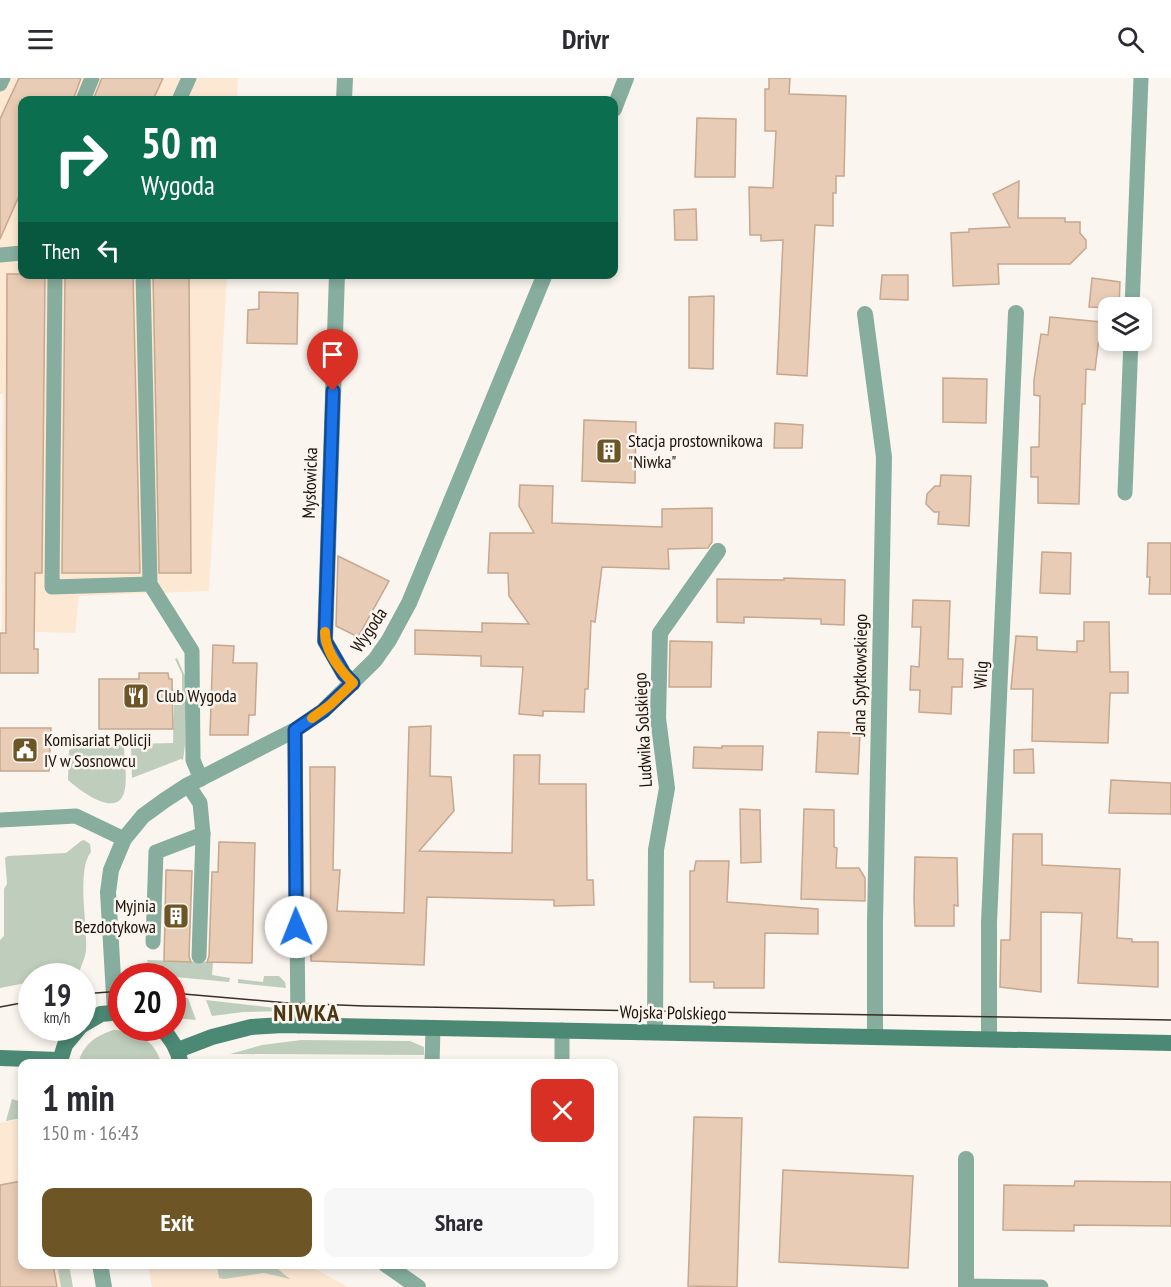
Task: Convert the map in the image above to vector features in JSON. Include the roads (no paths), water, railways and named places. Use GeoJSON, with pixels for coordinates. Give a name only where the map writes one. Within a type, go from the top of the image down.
{"type":"FeatureCollection","features":[{"type":"Feature","properties":{"kind":"main road","name":"Wojska Polskiego"},"geometry":{"type":"LineString","coordinates":[[179,1057],[212,1037],[251,1027],[298,1026],[1171,1042]]}},
{"type":"Feature","properties":{"kind":"main road"},"geometry":{"type":"LineString","coordinates":[[60,1059],[68,1041]]}},
{"type":"Feature","properties":{"kind":"main road"},"geometry":{"type":"LineString","coordinates":[[172,1041],[179,1057]]}},
{"type":"Feature","properties":{"kind":"main road"},"geometry":{"type":"LineString","coordinates":[[0,1058],[18,1059]]}},
{"type":"Feature","properties":{"kind":"street"},"geometry":{"type":"LineString","coordinates":[[344,96],[345,78]]}},
{"type":"Feature","properties":{"kind":"street"},"geometry":{"type":"LineString","coordinates":[[618,99],[626,78]]}},
{"type":"Feature","properties":{"kind":"street","name":"Mysłowicka"},"geometry":{"type":"LineString","coordinates":[[337,279],[325,641],[344,674],[353,683]]}},
{"type":"Feature","properties":{"kind":"street","name":"Wygoda"},"geometry":{"type":"LineString","coordinates":[[114,963],[108,892],[111,870],[124,839],[143,816],[195,782],[295,730],[323,711],[375,660],[389,640],[409,603],[543,279]]}},
{"type":"Feature","properties":{"kind":"street","name":"Wilg"},"geometry":{"type":"LineString","coordinates":[[989,1039],[989,922],[1016,313]]}},
{"type":"Feature","properties":{"kind":"street","name":"Jana Spytkowskiego"},"geometry":{"type":"LineString","coordinates":[[865,314],[884,457],[874,922],[875,1037]]}},
{"type":"Feature","properties":{"kind":"street","name":"Ludwika Solskiego"},"geometry":{"type":"LineString","coordinates":[[655,1032],[656,850],[667,788],[658,718],[660,633],[718,551]]}},
{"type":"Feature","properties":{"kind":"street"},"geometry":{"type":"LineString","coordinates":[[966,1159],[966,1287]]}},
{"type":"Feature","properties":{"kind":"street"},"geometry":{"type":"LineString","coordinates":[[101,1269],[104,1287]]}},
{"type":"Feature","properties":{"kind":"street"},"geometry":{"type":"LineString","coordinates":[[392,1269],[418,1287]]}},
{"type":"Feature","properties":{"kind":"lane"},"geometry":{"type":"LineString","coordinates":[[0,84],[3,78]]}},
{"type":"Feature","properties":{"kind":"lane"},"geometry":{"type":"LineString","coordinates":[[85,96],[92,78]]}},
{"type":"Feature","properties":{"kind":"lane"},"geometry":{"type":"LineString","coordinates":[[181,96],[189,78]]}},
{"type":"Feature","properties":{"kind":"lane"},"geometry":{"type":"LineString","coordinates":[[1132,297],[1141,78]]}},
{"type":"Feature","properties":{"kind":"lane"},"geometry":{"type":"LineString","coordinates":[[0,255],[18,251]]}},
{"type":"Feature","properties":{"kind":"lane"},"geometry":{"type":"LineString","coordinates":[[54,279],[52,587],[150,584]]}},
{"type":"Feature","properties":{"kind":"lane"},"geometry":{"type":"LineString","coordinates":[[142,279],[150,584],[192,651],[193,760],[203,834],[200,956]]}},
{"type":"Feature","properties":{"kind":"lane"},"geometry":{"type":"LineString","coordinates":[[1125,493],[1131,351]]}},
{"type":"Feature","properties":{"kind":"lane"},"geometry":{"type":"LineString","coordinates":[[295,730],[298,1026]]}},
{"type":"Feature","properties":{"kind":"lane"},"geometry":{"type":"LineString","coordinates":[[0,820],[76,816],[124,839]]}},
{"type":"Feature","properties":{"kind":"lane"},"geometry":{"type":"LineString","coordinates":[[153,942],[156,852],[203,834]]}},
{"type":"Feature","properties":{"kind":"lane"},"geometry":{"type":"LineString","coordinates":[[432,1059],[434,1028]]}},
{"type":"Feature","properties":{"kind":"lane"},"geometry":{"type":"LineString","coordinates":[[562,1030],[562,1059]]}},
{"type":"Feature","properties":{"kind":"lane"},"geometry":{"type":"LineString","coordinates":[[966,1287],[1041,1287]]}},
{"type":"Feature","properties":{"kind":"tram line"},"geometry":{"type":"LineString","coordinates":[[96,993],[108,992]]}},
{"type":"Feature","properties":{"kind":"tram line"},"geometry":{"type":"LineString","coordinates":[[186,994],[288,1003],[365,1006],[1171,1020]]}},
{"type":"Feature","properties":{"kind":"tram line"},"geometry":{"type":"LineString","coordinates":[[0,1007],[18,1004]]}},
{"type":"Feature","properties":{"kind":"place","name":"Stacja prostownikowa \"Niwka\""},"geometry":{"type":"Point","coordinates":[609,451]}},
{"type":"Feature","properties":{"kind":"place","name":"Club Wygoda"},"geometry":{"type":"Point","coordinates":[136,696]}},
{"type":"Feature","properties":{"kind":"place","name":"Komisariat Policji IV w Sosnowcu"},"geometry":{"type":"Point","coordinates":[25,750]}},
{"type":"Feature","properties":{"kind":"place","name":"Myjnia Bezdotykowa"},"geometry":{"type":"Point","coordinates":[176,916]}},
{"type":"Feature","properties":{"kind":"district","name":"NIWKA"},"geometry":{"type":"Point","coordinates":[307,1013]}}]}
